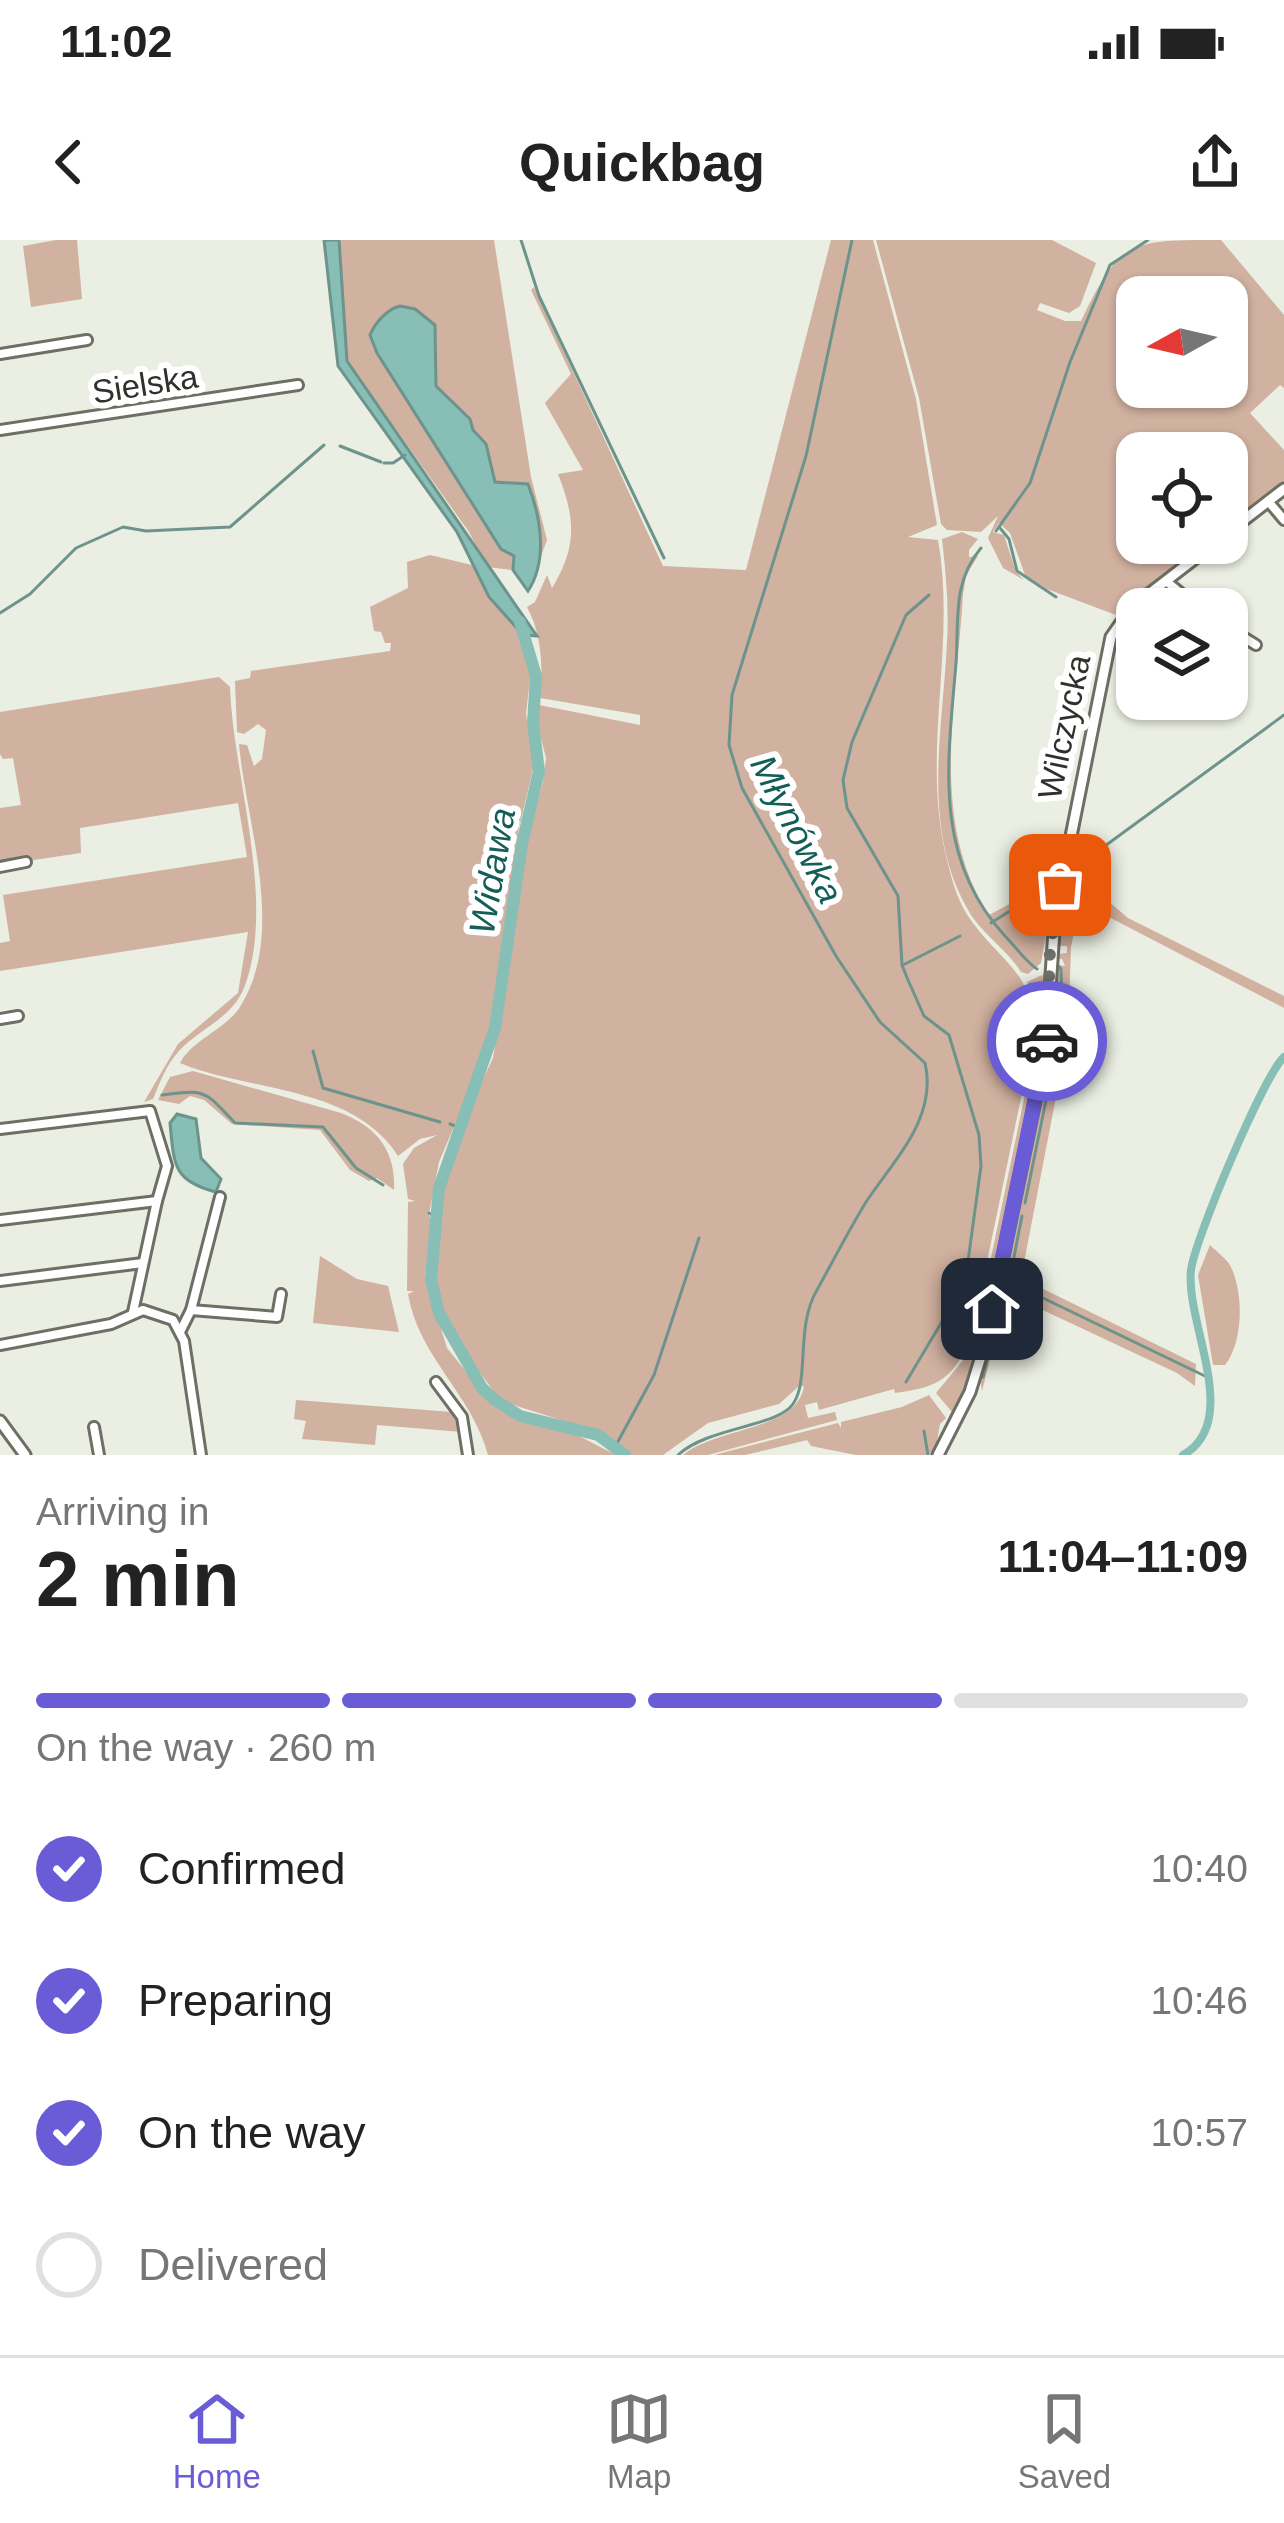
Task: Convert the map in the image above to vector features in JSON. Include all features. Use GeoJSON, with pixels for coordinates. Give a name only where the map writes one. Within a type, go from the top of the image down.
{"type":"FeatureCollection","features":[{"type":"Feature","properties":{"kind":"street"},"geometry":{"type":"LineString","coordinates":[[0,354],[87,340]]}},
{"type":"Feature","properties":{"kind":"street","name":"Sielska"},"geometry":{"type":"LineString","coordinates":[[0,430],[298,385]]}},
{"type":"Feature","properties":{"kind":"street"},"geometry":{"type":"LineString","coordinates":[[1248,517],[1284,489]]}},
{"type":"Feature","properties":{"kind":"street"},"geometry":{"type":"LineString","coordinates":[[1268,501],[1284,520]]}},
{"type":"Feature","properties":{"kind":"street","name":"Wilczycka"},"geometry":{"type":"LineString","coordinates":[[938,1455],[974,1382],[992,1309],[1046,1048],[1054,916],[1107,653],[1124,615],[1188,564]]}},
{"type":"Feature","properties":{"kind":"street"},"geometry":{"type":"LineString","coordinates":[[1166,581],[1175,588]]}},
{"type":"Feature","properties":{"kind":"street"},"geometry":{"type":"LineString","coordinates":[[1248,640],[1256,645]]}},
{"type":"Feature","properties":{"kind":"street"},"geometry":{"type":"LineString","coordinates":[[0,867],[26,862]]}},
{"type":"Feature","properties":{"kind":"street"},"geometry":{"type":"LineString","coordinates":[[0,1019],[18,1016]]}},
{"type":"Feature","properties":{"kind":"street"},"geometry":{"type":"LineString","coordinates":[[0,1129],[145,1111],[156,1118],[167,1166],[133,1312]]}},
{"type":"Feature","properties":{"kind":"street"},"geometry":{"type":"LineString","coordinates":[[0,1220],[157,1201]]}},
{"type":"Feature","properties":{"kind":"street"},"geometry":{"type":"LineString","coordinates":[[201,1455],[181,1330],[191,1310],[219,1201]]}},
{"type":"Feature","properties":{"kind":"street"},"geometry":{"type":"LineString","coordinates":[[0,1281],[143,1263]]}},
{"type":"Feature","properties":{"kind":"street"},"geometry":{"type":"LineString","coordinates":[[191,1310],[277,1317],[281,1294]]}},
{"type":"Feature","properties":{"kind":"street"},"geometry":{"type":"LineString","coordinates":[[0,1345],[111,1324],[133,1312],[164,1315],[181,1330]]}},
{"type":"Feature","properties":{"kind":"street"},"geometry":{"type":"LineString","coordinates":[[436,1382],[462,1417],[468,1455]]}},
{"type":"Feature","properties":{"kind":"street"},"geometry":{"type":"LineString","coordinates":[[0,1421],[25,1455]]}},
{"type":"Feature","properties":{"kind":"street"},"geometry":{"type":"LineString","coordinates":[[94,1427],[99,1455]]}},
{"type":"Feature","properties":{"kind":"shaded area"},"geometry":{"type":"Polygon","coordinates":[[[77,240],[82,299],[31,307],[23,246],[77,240]]]}},
{"type":"Feature","properties":{"kind":"shaded area"},"geometry":{"type":"Polygon","coordinates":[[[340,240],[494,240],[531,477],[547,540],[528,591],[513,570],[487,567],[469,532],[347,361],[340,240]]]}},
{"type":"Feature","properties":{"kind":"shaded area"},"geometry":{"type":"Polygon","coordinates":[[[831,240],[873,240],[916,399],[937,525],[908,537],[938,540],[943,580],[937,740],[940,820],[962,906],[1025,987],[1033,1021],[1032,1045],[972,1334],[952,1370],[935,1383],[911,1391],[895,1393],[894,1389],[819,1410],[817,1402],[805,1405],[808,1418],[835,1412],[837,1420],[708,1455],[683,1455],[787,1412],[804,1386],[798,1387],[779,1404],[708,1423],[663,1455],[631,1455],[602,1433],[501,1401],[460,1346],[433,1274],[444,1189],[471,1105],[493,1058],[529,834],[543,782],[546,758],[538,726],[539,705],[640,725],[640,715],[540,698],[540,651],[527,607],[535,602],[547,575],[552,588],[570,545],[568,504],[558,474],[583,470],[545,403],[571,374],[531,290],[534,287],[663,566],[746,570],[831,240]]]}},
{"type":"Feature","properties":{"kind":"shaded area"},"geometry":{"type":"Polygon","coordinates":[[[876,240],[1052,240],[1096,263],[1080,306],[1069,313],[1040,303],[1037,310],[1065,321],[1081,321],[1106,274],[1131,250],[1165,241],[1221,240],[1284,315],[1284,388],[1280,385],[1250,413],[1284,450],[1284,484],[1248,512],[1248,432],[1116,432],[1116,564],[1180,564],[1150,588],[1116,588],[1116,615],[1047,589],[1025,575],[1010,533],[999,523],[993,532],[1004,535],[1016,572],[1024,580],[1003,568],[988,538],[998,516],[981,532],[947,530],[941,524],[919,398],[876,240]]]}},
{"type":"Feature","properties":{"kind":"shaded area"},"geometry":{"type":"Polygon","coordinates":[[[962,532],[978,539],[969,557],[978,556],[966,575],[963,595],[952,800],[970,879],[989,915],[1056,879],[1041,963],[1028,974],[1021,972],[967,908],[953,877],[939,811],[948,629],[942,539],[962,532]]]}},
{"type":"Feature","properties":{"kind":"shaded area"},"geometry":{"type":"Polygon","coordinates":[[[430,555],[472,565],[489,597],[523,635],[531,670],[526,714],[534,765],[519,828],[489,1030],[478,1070],[439,1162],[429,1214],[425,1278],[447,1348],[494,1406],[521,1422],[577,1435],[616,1455],[488,1455],[470,1413],[423,1338],[408,1294],[414,1291],[407,1291],[408,1202],[415,1201],[408,1199],[403,1164],[414,1148],[437,1135],[420,1139],[398,1156],[379,1133],[327,1103],[180,1063],[240,1007],[254,978],[261,946],[260,877],[239,744],[247,745],[254,766],[262,759],[266,730],[258,724],[244,734],[237,732],[235,681],[250,678],[251,671],[390,651],[391,643],[374,631],[370,607],[408,588],[407,562],[430,555]]]}},
{"type":"Feature","properties":{"kind":"shaded area"},"geometry":{"type":"Polygon","coordinates":[[[219,677],[230,687],[251,839],[256,917],[253,954],[239,998],[179,1051],[153,1099],[144,1102],[178,1044],[238,993],[248,932],[0,971],[0,943],[10,941],[3,895],[247,857],[238,803],[80,828],[81,853],[0,865],[0,808],[21,805],[13,758],[3,759],[0,754],[0,712],[219,677]]]}},
{"type":"Feature","properties":{"kind":"shaded area"},"geometry":{"type":"Polygon","coordinates":[[[1078,887],[1100,894],[1128,918],[1284,996],[1284,1008],[1080,902],[1071,947],[1068,1035],[1021,1278],[1196,1364],[1195,1386],[1177,1373],[1015,1297],[1015,1287],[1009,1285],[982,1391],[980,1379],[1049,1053],[1064,1053],[1064,1048],[1051,1046],[1054,1016],[1068,1015],[1068,1010],[1054,1006],[1054,965],[1065,966],[1062,959],[1054,959],[1056,954],[1067,953],[1067,946],[1057,946],[1061,916],[1069,917],[1070,911],[1061,908],[1063,891],[1078,887]]]}},
{"type":"Feature","properties":{"kind":"shaded area"},"geometry":{"type":"Polygon","coordinates":[[[1042,975],[1041,1045],[1020,1168],[981,1343],[970,1379],[952,1412],[936,1393],[964,1359],[975,1335],[1035,1046],[1035,1015],[1027,982],[1042,975]]]}},
{"type":"Feature","properties":{"kind":"shaded area"},"geometry":{"type":"Polygon","coordinates":[[[193,1071],[341,1113],[365,1125],[388,1152],[394,1190],[377,1178],[369,1181],[350,1170],[320,1130],[232,1124],[204,1100],[190,1096],[179,1104],[158,1100],[170,1077],[193,1071]]]}},
{"type":"Feature","properties":{"kind":"shaded area"},"geometry":{"type":"Polygon","coordinates":[[[1210,1245],[1229,1264],[1238,1291],[1238,1331],[1225,1365],[1213,1365],[1198,1275],[1210,1245]]]}},
{"type":"Feature","properties":{"kind":"shaded area"},"geometry":{"type":"Polygon","coordinates":[[[320,1256],[357,1279],[388,1286],[399,1332],[313,1323],[320,1256]]]}},
{"type":"Feature","properties":{"kind":"shaded area"},"geometry":{"type":"Polygon","coordinates":[[[929,1395],[946,1418],[929,1455],[856,1455],[811,1446],[807,1440],[745,1455],[714,1455],[838,1423],[841,1428],[841,1422],[929,1395]]]}},
{"type":"Feature","properties":{"kind":"shaded area"},"geometry":{"type":"Polygon","coordinates":[[[296,1400],[452,1412],[462,1432],[377,1425],[375,1445],[302,1439],[306,1421],[294,1419],[296,1400]]]}},
{"type":"Feature","properties":{"kind":"water"},"geometry":{"type":"Polygon","coordinates":[[[324,240],[339,240],[347,361],[537,636],[523,635],[489,597],[457,532],[338,366],[324,240]]]}},
{"type":"Feature","properties":{"kind":"water"},"geometry":{"type":"Polygon","coordinates":[[[400,306],[415,309],[435,325],[436,386],[470,419],[486,444],[495,482],[528,484],[540,552],[528,591],[513,570],[514,556],[501,549],[377,353],[372,330],[386,313],[400,306]]]}},
{"type":"Feature","properties":{"kind":"water"},"geometry":{"type":"Polygon","coordinates":[[[177,1114],[196,1119],[201,1158],[221,1179],[216,1192],[191,1182],[178,1169],[170,1123],[177,1114]]]}},
{"type":"Feature","properties":{"kind":"waterway"},"geometry":{"type":"LineString","coordinates":[[521,240],[539,296],[664,558]]}},
{"type":"Feature","properties":{"kind":"waterway","name":"Młynówka"},"geometry":{"type":"LineString","coordinates":[[678,1455],[706,1438],[772,1418],[793,1404],[801,1381],[810,1305],[866,1202],[911,1138],[925,1102],[925,1063],[880,1022],[836,956],[742,788],[729,745],[732,695],[806,456],[852,240]]}},
{"type":"Feature","properties":{"kind":"waterway"},"geometry":{"type":"LineString","coordinates":[[996,531],[1030,483],[1070,362],[1110,265],[1148,240]]}},
{"type":"Feature","properties":{"kind":"waterway"},"geometry":{"type":"LineString","coordinates":[[0,613],[30,594],[76,548],[123,527],[146,531],[230,527],[324,445]]}},
{"type":"Feature","properties":{"kind":"waterway"},"geometry":{"type":"LineString","coordinates":[[340,446],[381,462]]}},
{"type":"Feature","properties":{"kind":"waterway"},"geometry":{"type":"LineString","coordinates":[[384,463],[405,455]]}},
{"type":"Feature","properties":{"kind":"waterway"},"geometry":{"type":"LineString","coordinates":[[1000,528],[1009,539],[1017,571],[1056,597]]}},
{"type":"Feature","properties":{"kind":"waterway"},"geometry":{"type":"LineString","coordinates":[[981,548],[965,574],[959,602],[950,807],[965,874],[982,906],[1037,969]]}},
{"type":"Feature","properties":{"kind":"waterway"},"geometry":{"type":"LineString","coordinates":[[906,1382],[965,1283],[981,1166],[979,1135],[949,1035],[924,1016],[902,965],[898,896],[847,808],[843,780],[852,742],[906,615],[929,595]]}},
{"type":"Feature","properties":{"kind":"waterway","name":"Widawa"},"geometry":{"type":"LineString","coordinates":[[520,622],[536,676],[533,723],[539,771],[522,844],[495,1028],[439,1188],[431,1279],[439,1313],[482,1388],[495,1400],[520,1416],[598,1435],[625,1455]]}},
{"type":"Feature","properties":{"kind":"waterway"},"geometry":{"type":"LineString","coordinates":[[1068,873],[1284,715]]}},
{"type":"Feature","properties":{"kind":"waterway"},"geometry":{"type":"LineString","coordinates":[[991,923],[1055,882]]}},
{"type":"Feature","properties":{"kind":"waterway"},"geometry":{"type":"LineString","coordinates":[[903,965],[960,936]]}},
{"type":"Feature","properties":{"kind":"waterway"},"geometry":{"type":"LineString","coordinates":[[1056,963],[1061,969],[1062,1006]]}},
{"type":"Feature","properties":{"kind":"waterway"},"geometry":{"type":"LineString","coordinates":[[1058,1044],[1060,1019]]}},
{"type":"Feature","properties":{"kind":"waterway"},"geometry":{"type":"LineString","coordinates":[[313,1051],[323,1088],[440,1122]]}},
{"type":"Feature","properties":{"kind":"waterway"},"geometry":{"type":"LineString","coordinates":[[1025,1203],[1055,1056]]}},
{"type":"Feature","properties":{"kind":"waterway"},"geometry":{"type":"LineString","coordinates":[[1183,1455],[1200,1439],[1209,1419],[1207,1370],[1191,1292],[1195,1253],[1246,1125],[1284,1057]]}},
{"type":"Feature","properties":{"kind":"waterway"},"geometry":{"type":"LineString","coordinates":[[162,1095],[204,1095],[235,1123],[323,1127],[356,1168],[383,1185]]}},
{"type":"Feature","properties":{"kind":"waterway"},"geometry":{"type":"LineString","coordinates":[[450,1124],[458,1127]]}},
{"type":"Feature","properties":{"kind":"waterway","name":"Widawa"},"geometry":{"type":"LineString","coordinates":[[429,1213],[437,1217]]}},
{"type":"Feature","properties":{"kind":"waterway"},"geometry":{"type":"LineString","coordinates":[[1022,1216],[1012,1267],[1018,1286],[1207,1377]]}},
{"type":"Feature","properties":{"kind":"waterway"},"geometry":{"type":"LineString","coordinates":[[615,1447],[654,1375],[699,1238]]}},
{"type":"Feature","properties":{"kind":"waterway"},"geometry":{"type":"LineString","coordinates":[[1000,1305],[1010,1280]]}},
{"type":"Feature","properties":{"kind":"waterway"},"geometry":{"type":"LineString","coordinates":[[983,1377],[998,1315]]}},
{"type":"Feature","properties":{"kind":"waterway"},"geometry":{"type":"LineString","coordinates":[[924,1431],[928,1455]]}},
{"type":"Feature","properties":{"kind":"way so far"},"geometry":{"type":"LineString","coordinates":[[1047,1041],[1050,950],[1060,885]]}},
{"type":"Feature","properties":{"kind":"route"},"geometry":{"type":"LineString","coordinates":[[992,1309],[1047,1041]]}}]}
